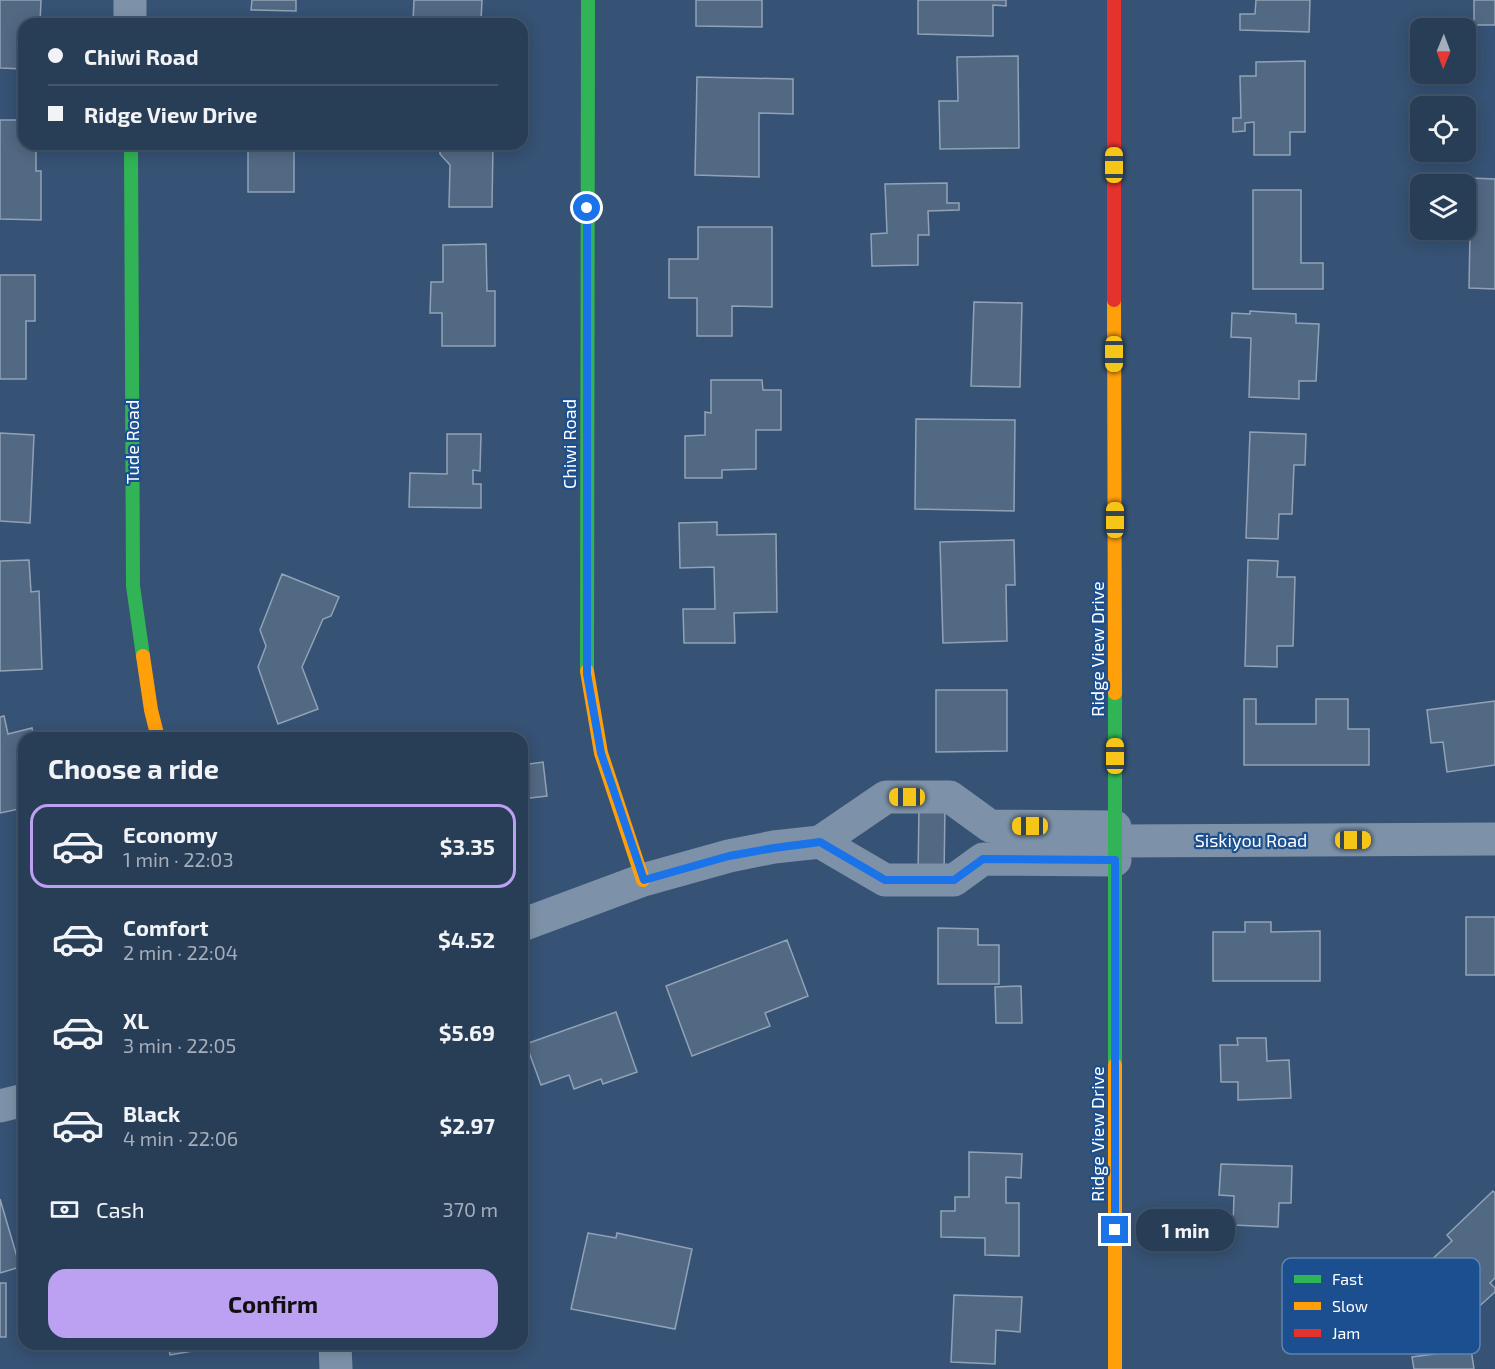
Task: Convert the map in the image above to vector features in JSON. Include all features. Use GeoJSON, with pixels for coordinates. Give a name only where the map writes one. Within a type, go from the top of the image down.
{"type":"FeatureCollection","features":[{"type":"Feature","properties":{"kind":"street"},"geometry":{"type":"LineString","coordinates":[[130,0],[130,18]]}},
{"type":"Feature","properties":{"kind":"street","name":"Chiwi Road"},"geometry":{"type":"LineString","coordinates":[[588,0],[587,674],[601,753],[644,880]]}},
{"type":"Feature","properties":{"kind":"street","name":"Ridge View Drive"},"geometry":{"type":"LineString","coordinates":[[1114,0],[1115,1369]]}},
{"type":"Feature","properties":{"kind":"street","name":"Tude Road"},"geometry":{"type":"LineString","coordinates":[[131,150],[133,586],[151,710],[156,732]]}},
{"type":"Feature","properties":{"kind":"street","name":"Siskiyou Road"},"geometry":{"type":"LineString","coordinates":[[528,923],[644,880],[729,856],[820,842],[886,797],[950,797],[990,826],[1115,842]]}},
{"type":"Feature","properties":{"kind":"street","name":"Siskiyou Road"},"geometry":{"type":"LineString","coordinates":[[820,842],[885,880],[954,880],[983,859],[1115,842],[1495,839]]}},
{"type":"Feature","properties":{"kind":"street"},"geometry":{"type":"LineString","coordinates":[[0,1106],[18,1102]]}},
{"type":"Feature","properties":{"kind":"street"},"geometry":{"type":"LineString","coordinates":[[335,1350],[336,1369]]}},
{"type":"Feature","properties":{"kind":"building"},"geometry":{"type":"Polygon","coordinates":[[[0,0],[41,0],[40,18],[18,18],[18,69],[0,68],[0,0]]]}},
{"type":"Feature","properties":{"kind":"building"},"geometry":{"type":"Polygon","coordinates":[[[252,0],[296,0],[296,11],[251,10],[252,0]]]}},
{"type":"Feature","properties":{"kind":"building"},"geometry":{"type":"Polygon","coordinates":[[[414,0],[482,0],[481,18],[413,18],[414,0]]]}},
{"type":"Feature","properties":{"kind":"building"},"geometry":{"type":"Polygon","coordinates":[[[696,0],[762,0],[762,27],[696,26],[696,0]]]}},
{"type":"Feature","properties":{"kind":"building"},"geometry":{"type":"Polygon","coordinates":[[[918,0],[1006,0],[1006,6],[993,5],[993,36],[918,34],[918,0]]]}},
{"type":"Feature","properties":{"kind":"building"},"geometry":{"type":"Polygon","coordinates":[[[1256,0],[1310,0],[1309,32],[1240,30],[1240,14],[1255,14],[1256,0]]]}},
{"type":"Feature","properties":{"kind":"building"},"geometry":{"type":"Polygon","coordinates":[[[1474,0],[1495,0],[1495,25],[1476,25],[1476,18],[1474,18],[1474,0]]]}},
{"type":"Feature","properties":{"kind":"building"},"geometry":{"type":"Polygon","coordinates":[[[1018,56],[1019,148],[940,149],[939,101],[958,101],[957,57],[1018,56]]]}},
{"type":"Feature","properties":{"kind":"building"},"geometry":{"type":"Polygon","coordinates":[[[1305,61],[1305,132],[1290,132],[1290,155],[1254,155],[1254,122],[1245,123],[1245,131],[1233,132],[1233,118],[1241,118],[1240,76],[1256,76],[1256,62],[1305,61]]]}},
{"type":"Feature","properties":{"kind":"building"},"geometry":{"type":"Polygon","coordinates":[[[697,77],[793,79],[793,114],[759,113],[759,177],[695,175],[697,77]]]}},
{"type":"Feature","properties":{"kind":"building"},"geometry":{"type":"Polygon","coordinates":[[[0,120],[18,120],[18,150],[36,150],[36,171],[41,171],[41,220],[0,219],[0,120]]]}},
{"type":"Feature","properties":{"kind":"building"},"geometry":{"type":"Polygon","coordinates":[[[305,150],[294,151],[294,192],[248,192],[248,151],[238,151],[305,150]]]}},
{"type":"Feature","properties":{"kind":"building"},"geometry":{"type":"Polygon","coordinates":[[[440,150],[493,150],[492,207],[449,207],[450,165],[440,154],[440,150]]]}},
{"type":"Feature","properties":{"kind":"building"},"geometry":{"type":"Polygon","coordinates":[[[1476,178],[1495,179],[1495,289],[1469,288],[1470,240],[1476,240],[1476,178]]]}},
{"type":"Feature","properties":{"kind":"building"},"geometry":{"type":"Polygon","coordinates":[[[947,183],[947,203],[959,203],[959,210],[928,211],[929,235],[918,235],[918,265],[872,266],[871,234],[887,233],[885,184],[947,183]]]}},
{"type":"Feature","properties":{"kind":"building"},"geometry":{"type":"Polygon","coordinates":[[[1253,190],[1301,190],[1301,263],[1323,263],[1323,289],[1253,289],[1253,190]]]}},
{"type":"Feature","properties":{"kind":"building"},"geometry":{"type":"Polygon","coordinates":[[[698,227],[772,227],[772,307],[732,306],[732,336],[697,336],[697,298],[669,298],[669,259],[698,259],[698,227]]]}},
{"type":"Feature","properties":{"kind":"building"},"geometry":{"type":"Polygon","coordinates":[[[486,244],[487,291],[495,291],[495,346],[442,346],[442,313],[430,313],[431,282],[443,282],[443,245],[486,244]]]}},
{"type":"Feature","properties":{"kind":"building"},"geometry":{"type":"Polygon","coordinates":[[[0,275],[35,275],[35,321],[26,321],[26,379],[0,379],[0,275]]]}},
{"type":"Feature","properties":{"kind":"building"},"geometry":{"type":"Polygon","coordinates":[[[974,302],[1022,303],[1020,387],[971,386],[974,302]]]}},
{"type":"Feature","properties":{"kind":"building"},"geometry":{"type":"Polygon","coordinates":[[[1250,311],[1296,314],[1296,323],[1319,324],[1316,381],[1299,381],[1299,399],[1249,397],[1251,338],[1231,337],[1232,313],[1250,314],[1250,311]]]}},
{"type":"Feature","properties":{"kind":"building"},"geometry":{"type":"Polygon","coordinates":[[[711,380],[762,380],[763,390],[781,390],[781,430],[756,430],[756,469],[722,470],[722,478],[685,478],[685,436],[705,435],[705,412],[711,413],[711,380]]]}},
{"type":"Feature","properties":{"kind":"building"},"geometry":{"type":"Polygon","coordinates":[[[916,419],[1015,420],[1014,511],[915,509],[916,419]]]}},
{"type":"Feature","properties":{"kind":"building"},"geometry":{"type":"Polygon","coordinates":[[[1250,432],[1306,434],[1305,465],[1294,465],[1292,514],[1279,514],[1278,539],[1246,538],[1250,432]]]}},
{"type":"Feature","properties":{"kind":"building"},"geometry":{"type":"Polygon","coordinates":[[[0,433],[34,435],[30,523],[0,521],[0,433]]]}},
{"type":"Feature","properties":{"kind":"building"},"geometry":{"type":"Polygon","coordinates":[[[447,434],[481,434],[480,471],[473,470],[473,484],[481,484],[481,508],[409,507],[410,473],[447,474],[447,434]]]}},
{"type":"Feature","properties":{"kind":"building"},"geometry":{"type":"Polygon","coordinates":[[[717,522],[717,535],[776,534],[777,612],[734,613],[735,643],[684,643],[683,609],[715,609],[714,567],[680,568],[679,523],[717,522]]]}},
{"type":"Feature","properties":{"kind":"building"},"geometry":{"type":"Polygon","coordinates":[[[1014,540],[1015,585],[1006,585],[1007,641],[943,643],[940,542],[1014,540]]]}},
{"type":"Feature","properties":{"kind":"building"},"geometry":{"type":"Polygon","coordinates":[[[29,560],[31,592],[39,591],[42,669],[0,671],[0,561],[29,560]]]}},
{"type":"Feature","properties":{"kind":"building"},"geometry":{"type":"Polygon","coordinates":[[[1248,560],[1278,561],[1277,577],[1295,577],[1293,646],[1277,646],[1277,667],[1245,666],[1248,560]]]}},
{"type":"Feature","properties":{"kind":"building"},"geometry":{"type":"Polygon","coordinates":[[[282,574],[339,597],[331,616],[323,619],[302,667],[318,709],[278,724],[258,667],[266,646],[260,630],[282,574]]]}},
{"type":"Feature","properties":{"kind":"building"},"geometry":{"type":"Polygon","coordinates":[[[936,690],[1007,690],[1007,751],[936,752],[936,690]]]}},
{"type":"Feature","properties":{"kind":"building"},"geometry":{"type":"Polygon","coordinates":[[[1244,699],[1256,699],[1256,724],[1316,724],[1316,699],[1348,699],[1348,729],[1369,729],[1369,765],[1244,765],[1244,699]]]}},
{"type":"Feature","properties":{"kind":"building"},"geometry":{"type":"Polygon","coordinates":[[[1495,701],[1495,765],[1447,772],[1443,742],[1431,743],[1427,710],[1495,701]]]}},
{"type":"Feature","properties":{"kind":"building"},"geometry":{"type":"Polygon","coordinates":[[[4,716],[8,734],[32,728],[33,732],[18,732],[18,809],[0,813],[0,717],[4,716]]]}},
{"type":"Feature","properties":{"kind":"building"},"geometry":{"type":"Polygon","coordinates":[[[543,762],[547,796],[528,798],[528,764],[543,762]]]}},
{"type":"Feature","properties":{"kind":"building"},"geometry":{"type":"Polygon","coordinates":[[[919,806],[945,806],[944,877],[918,876],[919,806]]]}},
{"type":"Feature","properties":{"kind":"building"},"geometry":{"type":"Polygon","coordinates":[[[1466,917],[1495,917],[1495,975],[1466,975],[1466,917]]]}},
{"type":"Feature","properties":{"kind":"building"},"geometry":{"type":"Polygon","coordinates":[[[1245,922],[1271,922],[1271,932],[1320,931],[1320,981],[1213,981],[1213,932],[1245,932],[1245,922]]]}},
{"type":"Feature","properties":{"kind":"building"},"geometry":{"type":"Polygon","coordinates":[[[938,928],[978,929],[978,945],[999,945],[999,984],[938,984],[938,928]]]}},
{"type":"Feature","properties":{"kind":"building"},"geometry":{"type":"Polygon","coordinates":[[[787,940],[808,996],[765,1013],[770,1026],[692,1056],[666,986],[787,940]]]}},
{"type":"Feature","properties":{"kind":"building"},"geometry":{"type":"Polygon","coordinates":[[[1021,986],[1022,1023],[996,1023],[995,987],[1021,986]]]}},
{"type":"Feature","properties":{"kind":"building"},"geometry":{"type":"Polygon","coordinates":[[[616,1012],[637,1072],[603,1084],[601,1079],[574,1089],[569,1075],[541,1085],[528,1049],[528,1043],[616,1012]]]}},
{"type":"Feature","properties":{"kind":"building"},"geometry":{"type":"Polygon","coordinates":[[[1237,1038],[1266,1038],[1267,1061],[1289,1060],[1291,1098],[1238,1100],[1238,1082],[1221,1082],[1220,1045],[1238,1045],[1237,1038]]]}},
{"type":"Feature","properties":{"kind":"building"},"geometry":{"type":"Polygon","coordinates":[[[969,1152],[1022,1154],[1021,1178],[1006,1177],[1006,1203],[1019,1203],[1019,1256],[985,1255],[985,1238],[941,1237],[941,1211],[955,1211],[955,1197],[969,1197],[969,1152]]]}},
{"type":"Feature","properties":{"kind":"building"},"geometry":{"type":"Polygon","coordinates":[[[1221,1164],[1292,1166],[1291,1203],[1279,1203],[1278,1227],[1233,1225],[1234,1196],[1219,1195],[1221,1164]]]}},
{"type":"Feature","properties":{"kind":"building"},"geometry":{"type":"Polygon","coordinates":[[[1493,1191],[1495,1193],[1495,1278],[1490,1283],[1495,1288],[1495,1292],[1480,1306],[1480,1258],[1433,1258],[1452,1241],[1447,1235],[1493,1191]]]}},
{"type":"Feature","properties":{"kind":"building"},"geometry":{"type":"Polygon","coordinates":[[[0,1199],[18,1260],[18,1268],[0,1273],[0,1199]]]}},
{"type":"Feature","properties":{"kind":"building"},"geometry":{"type":"Polygon","coordinates":[[[588,1233],[616,1238],[617,1233],[692,1249],[675,1329],[571,1309],[588,1233]]]}},
{"type":"Feature","properties":{"kind":"building"},"geometry":{"type":"Polygon","coordinates":[[[0,1283],[6,1283],[6,1337],[0,1337],[0,1283]]]}},
{"type":"Feature","properties":{"kind":"building"},"geometry":{"type":"Polygon","coordinates":[[[954,1295],[1022,1297],[1020,1332],[996,1330],[995,1364],[951,1362],[954,1295]]]}},
{"type":"Feature","properties":{"kind":"building"},"geometry":{"type":"Polygon","coordinates":[[[169,1350],[199,1350],[170,1355],[169,1350]]]}},
{"type":"Feature","properties":{"kind":"building"},"geometry":{"type":"Polygon","coordinates":[[[1434,1354],[1472,1354],[1474,1369],[1414,1369],[1412,1357],[1434,1354]]]}},
{"type":"Feature","properties":{"kind":"traffic: fast"},"geometry":{"type":"LineString","coordinates":[[587,671],[588,0]]}},
{"type":"Feature","properties":{"kind":"traffic: fast"},"geometry":{"type":"LineString","coordinates":[[131,150],[133,586],[143,656]]}},
{"type":"Feature","properties":{"kind":"traffic: fast"},"geometry":{"type":"LineString","coordinates":[[1115,693],[1115,1065]]}},
{"type":"Feature","properties":{"kind":"traffic: slow"},"geometry":{"type":"LineString","coordinates":[[1114,300],[1115,693]]}},
{"type":"Feature","properties":{"kind":"traffic: slow"},"geometry":{"type":"LineString","coordinates":[[143,656],[156,732]]}},
{"type":"Feature","properties":{"kind":"traffic: slow"},"geometry":{"type":"LineString","coordinates":[[587,671],[601,753],[643,880]]}},
{"type":"Feature","properties":{"kind":"traffic: slow"},"geometry":{"type":"LineString","coordinates":[[1115,1065],[1115,1369]]}},
{"type":"Feature","properties":{"kind":"traffic: jam"},"geometry":{"type":"LineString","coordinates":[[1114,0],[1114,300]]}},
{"type":"Feature","properties":{"kind":"route"},"geometry":{"type":"LineString","coordinates":[[587,208],[587,674],[601,753],[644,880],[729,856],[820,842],[885,880],[954,880],[983,859],[1115,860],[1115,1230]]}}]}
